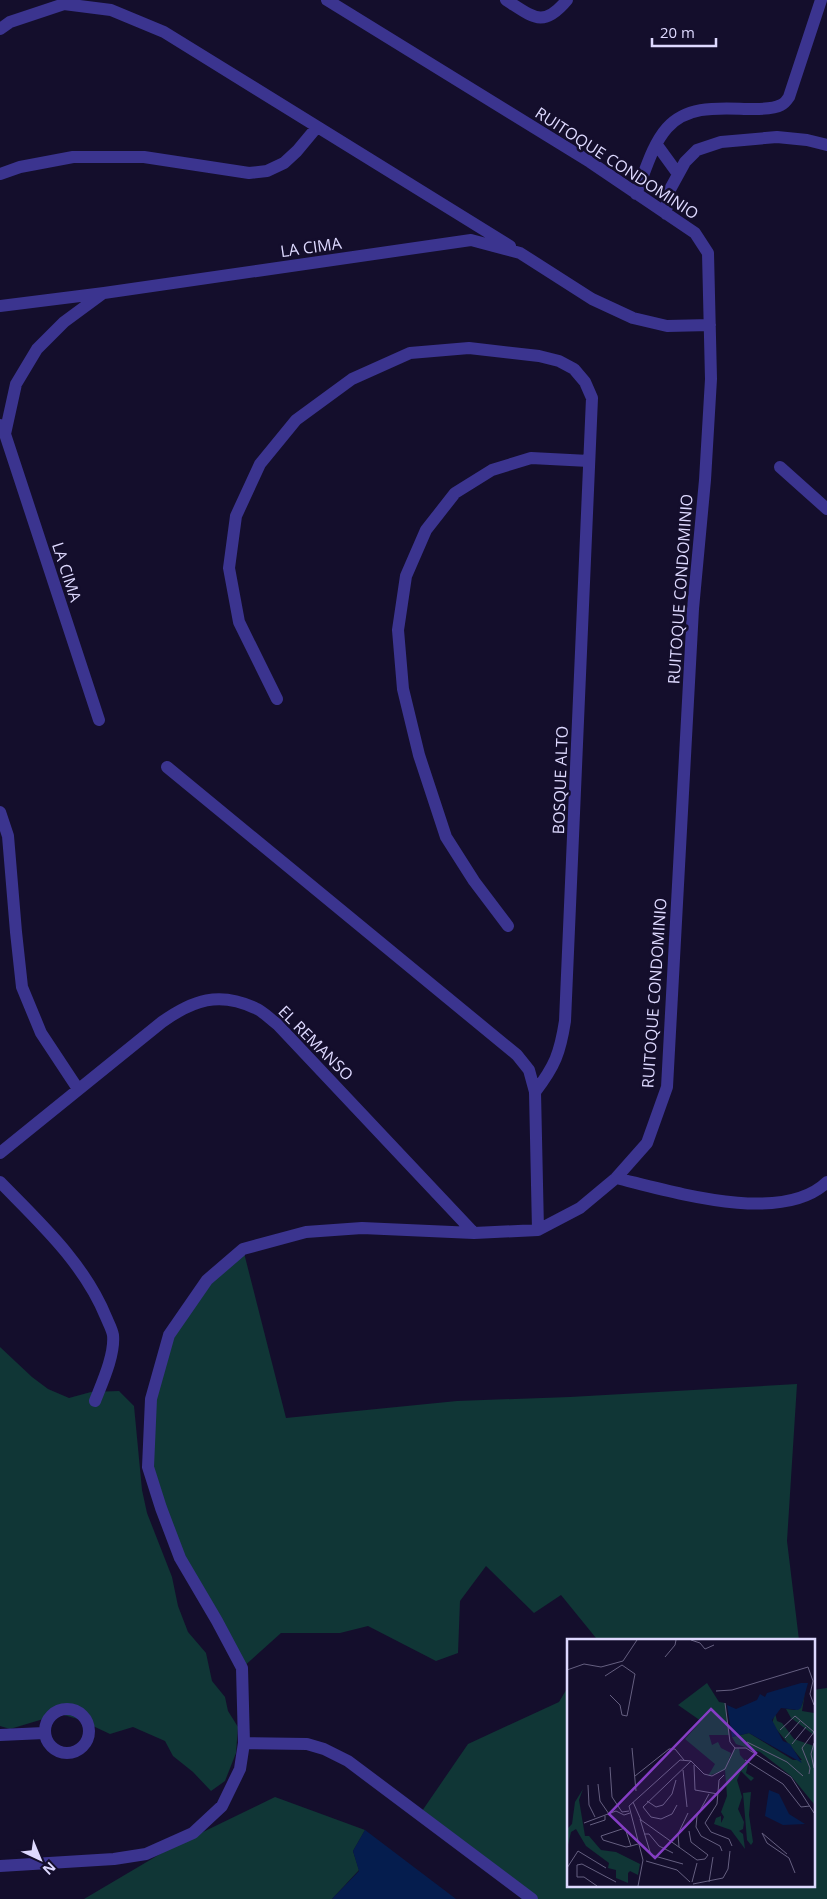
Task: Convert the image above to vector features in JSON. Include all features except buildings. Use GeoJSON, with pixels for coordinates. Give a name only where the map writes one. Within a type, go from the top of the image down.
{"type":"FeatureCollection","features":[{"type":"Feature","properties":{"kind":"street","name":"RUITOQUE CONDOMINIO"},"geometry":{"type":"LineString","coordinates":[[0,1866],[114,1859],[146,1854],[194,1833],[222,1806],[240,1769],[244,1743],[242,1668],[180,1558],[148,1467],[151,1399],[169,1336],[207,1280],[243,1250],[306,1232],[362,1228],[474,1232],[538,1230],[580,1208],[616,1178],[647,1142],[667,1087],[693,609],[705,480],[711,379],[708,253],[695,233],[573,152],[327,0]]}},
{"type":"Feature","properties":{"kind":"street"},"geometry":{"type":"LineString","coordinates":[[506,0],[538,18],[546,18],[555,14],[567,0]]}},
{"type":"Feature","properties":{"kind":"street"},"geometry":{"type":"LineString","coordinates":[[636,194],[657,145],[667,129],[676,120],[705,108],[760,109],[781,105],[789,98],[822,0]]}},
{"type":"Feature","properties":{"kind":"street","name":"LA CIMA"},"geometry":{"type":"LineString","coordinates":[[0,29],[10,22],[64,4],[111,10],[164,32],[520,252],[592,299],[632,318],[667,326],[710,325]]}},
{"type":"Feature","properties":{"kind":"street"},"geometry":{"type":"LineString","coordinates":[[0,174],[20,167],[73,157],[144,157],[249,173],[267,171],[284,163],[317,127]]}},
{"type":"Feature","properties":{"kind":"street"},"geometry":{"type":"LineString","coordinates":[[666,214],[668,193],[685,162],[697,150],[721,142],[777,137],[807,140],[827,145]]}},
{"type":"Feature","properties":{"kind":"street"},"geometry":{"type":"LineString","coordinates":[[657,145],[678,174]]}},
{"type":"Feature","properties":{"kind":"street","name":"LA CIMA"},"geometry":{"type":"LineString","coordinates":[[0,306],[104,293],[471,240],[520,252]]}},
{"type":"Feature","properties":{"kind":"street","name":"LA CIMA"},"geometry":{"type":"LineString","coordinates":[[99,720],[3,429],[16,384],[37,349],[64,322],[104,293]]}},
{"type":"Feature","properties":{"kind":"street","name":"BOSQUE ALTO"},"geometry":{"type":"LineString","coordinates":[[277,699],[239,622],[229,568],[236,516],[260,464],[296,420],[352,378],[410,353],[469,348],[539,356],[558,361],[574,369],[585,382],[592,398],[565,1021],[562,1047],[551,1071],[535,1092]]}},
{"type":"Feature","properties":{"kind":"street"},"geometry":{"type":"LineString","coordinates":[[508,926],[474,881],[446,837],[419,755],[403,689],[398,630],[406,576],[426,530],[455,493],[492,470],[531,458],[590,461]]}},
{"type":"Feature","properties":{"kind":"street"},"geometry":{"type":"LineString","coordinates":[[780,467],[827,509]]}},
{"type":"Feature","properties":{"kind":"street"},"geometry":{"type":"LineString","coordinates":[[167,767],[517,1055],[529,1070],[535,1092],[538,1230]]}},
{"type":"Feature","properties":{"kind":"street"},"geometry":{"type":"LineString","coordinates":[[0,812],[8,836],[22,987],[41,1033],[78,1089]]}},
{"type":"Feature","properties":{"kind":"street","name":"EL REMANSO"},"geometry":{"type":"LineString","coordinates":[[0,1153],[183,1007],[207,1000],[232,1000],[257,1008],[277,1024],[474,1232]]}},
{"type":"Feature","properties":{"kind":"street"},"geometry":{"type":"LineString","coordinates":[[616,1178],[683,1195],[753,1204],[794,1200],[821,1188],[827,1182]]}},
{"type":"Feature","properties":{"kind":"street"},"geometry":{"type":"LineString","coordinates":[[0,1182],[54,1238],[80,1270],[101,1306],[113,1335],[110,1362],[95,1401]]}},
{"type":"Feature","properties":{"kind":"street"},"geometry":{"type":"LineString","coordinates":[[0,1735],[44,1732]]}},
{"type":"Feature","properties":{"kind":"street"},"geometry":{"type":"LineString","coordinates":[[244,1743],[307,1744],[324,1749],[348,1761],[532,1899]]}},
{"type":"Feature","properties":{"kind":"green space"},"geometry":{"type":"Polygon","coordinates":[[[243,1249],[286,1418],[457,1401],[570,1397],[797,1384],[787,1541],[799,1639],[596,1639],[561,1595],[534,1613],[486,1566],[460,1601],[458,1653],[436,1661],[368,1626],[340,1633],[281,1633],[242,1668],[180,1558],[148,1467],[151,1399],[169,1335],[207,1280],[243,1249]]]}},
{"type":"Feature","properties":{"kind":"green space"},"geometry":{"type":"Polygon","coordinates":[[[0,1347],[32,1377],[48,1389],[69,1398],[91,1392],[119,1391],[134,1406],[142,1490],[147,1513],[172,1577],[178,1606],[188,1632],[206,1653],[212,1681],[225,1697],[228,1711],[238,1727],[236,1753],[225,1781],[211,1791],[193,1772],[173,1756],[165,1741],[133,1727],[110,1734],[78,1719],[60,1714],[10,1729],[0,1726],[0,1347]]]}},
{"type":"Feature","properties":{"kind":"green space"},"geometry":{"type":"Polygon","coordinates":[[[827,1688],[827,1899],[522,1899],[420,1814],[468,1744],[559,1702],[567,1689],[567,1886],[814,1886],[814,1690],[827,1688]]]}},
{"type":"Feature","properties":{"kind":"green space"},"geometry":{"type":"Polygon","coordinates":[[[275,1797],[365,1830],[353,1851],[359,1870],[332,1899],[84,1899],[172,1847],[275,1797]]]}},
{"type":"Feature","properties":{"kind":"water"},"geometry":{"type":"Polygon","coordinates":[[[365,1830],[456,1899],[332,1899],[359,1871],[353,1851],[365,1830]]]}}]}
